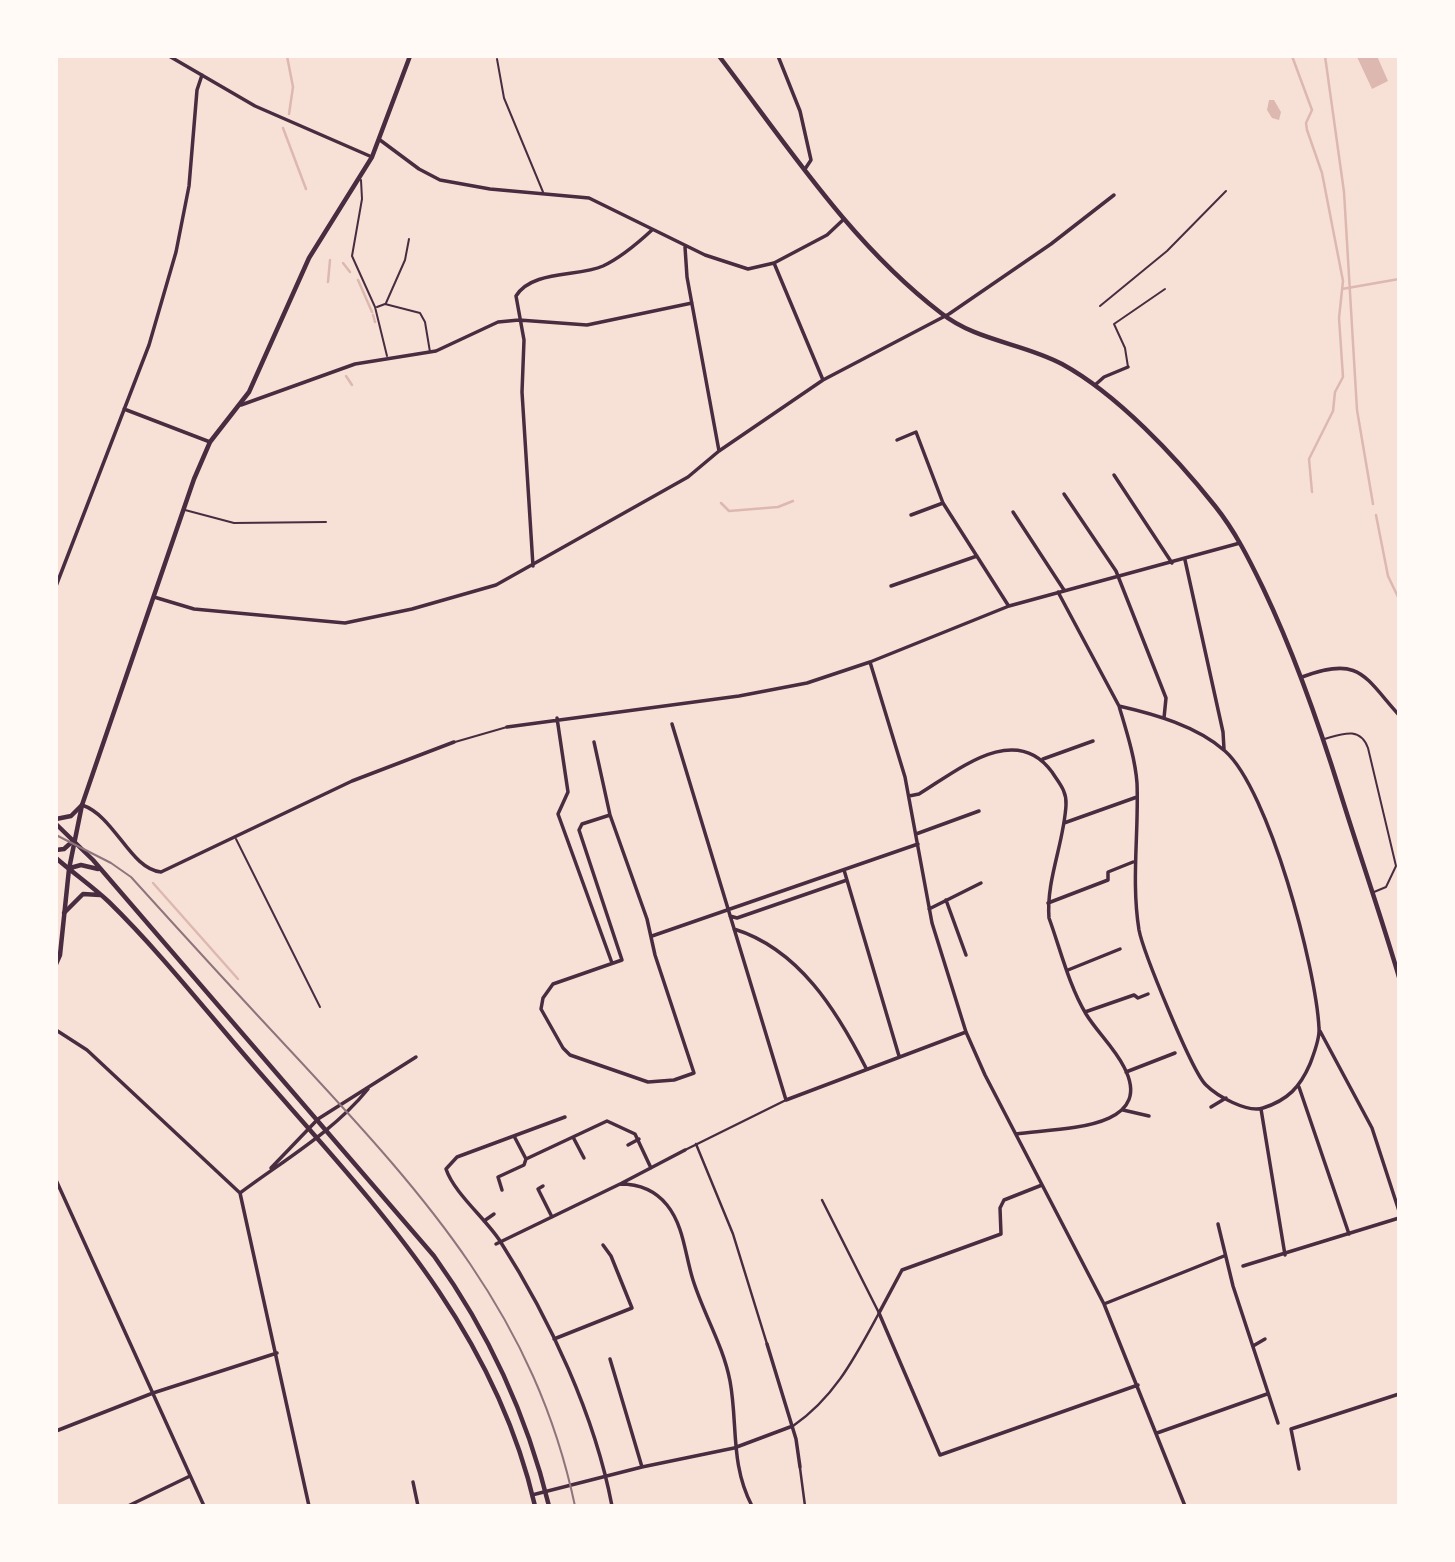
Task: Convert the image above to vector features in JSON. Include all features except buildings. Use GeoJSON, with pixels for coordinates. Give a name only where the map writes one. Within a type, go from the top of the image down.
{"type":"FeatureCollection","features":[{"type":"Feature","properties":{"kind":"street"},"geometry":{"type":"LineString","coordinates":[[169,56],[255,106],[372,157]]}},
{"type":"Feature","properties":{"kind":"street"},"geometry":{"type":"LineString","coordinates":[[56,964],[60,955],[69,869],[82,805],[182,510],[210,442],[249,393],[304,266],[372,157],[410,56]]}},
{"type":"Feature","properties":{"kind":"street"},"geometry":{"type":"LineString","coordinates":[[719,56],[844,219],[894,274],[944,316],[967,330],[1054,361],[1095,386],[1200,488],[1240,543],[1302,677],[1399,978]]}},
{"type":"Feature","properties":{"kind":"street"},"geometry":{"type":"LineString","coordinates":[[778,56],[802,117],[811,160],[805,169]]}},
{"type":"Feature","properties":{"kind":"street"},"geometry":{"type":"LineString","coordinates":[[56,586],[149,345],[176,252],[187,202],[197,90],[202,75]]}},
{"type":"Feature","properties":{"kind":"street"},"geometry":{"type":"LineString","coordinates":[[380,140],[419,169],[440,180],[489,189],[589,198],[685,246],[748,269],[774,262],[827,235],[844,219]]}},
{"type":"Feature","properties":{"kind":"street"},"geometry":{"type":"LineString","coordinates":[[152,596],[194,609],[345,623],[474,592],[533,566],[688,477],[719,452],[823,380],[944,316],[1044,250],[1114,195]]}},
{"type":"Feature","properties":{"kind":"street"},"geometry":{"type":"LineString","coordinates":[[533,566],[522,392],[524,341],[515,300],[522,289],[547,279],[605,265],[652,230]]}},
{"type":"Feature","properties":{"kind":"street"},"geometry":{"type":"LineString","coordinates":[[685,246],[692,303],[719,452]]}},
{"type":"Feature","properties":{"kind":"street"},"geometry":{"type":"LineString","coordinates":[[774,262],[823,380]]}},
{"type":"Feature","properties":{"kind":"street"},"geometry":{"type":"LineString","coordinates":[[241,405],[355,364],[387,357],[430,353],[498,322],[519,320],[587,324],[692,303]]}},
{"type":"Feature","properties":{"kind":"street"},"geometry":{"type":"LineString","coordinates":[[1095,386],[1104,377],[1128,367]]}},
{"type":"Feature","properties":{"kind":"street"},"geometry":{"type":"LineString","coordinates":[[249,393],[250,398],[255,401]]}},
{"type":"Feature","properties":{"kind":"street"},"geometry":{"type":"LineString","coordinates":[[123,409],[210,442]]}},
{"type":"Feature","properties":{"kind":"street"},"geometry":{"type":"LineString","coordinates":[[897,440],[916,432],[943,503],[1009,606]]}},
{"type":"Feature","properties":{"kind":"street"},"geometry":{"type":"LineString","coordinates":[[1114,475],[1172,563]]}},
{"type":"Feature","properties":{"kind":"street"},"geometry":{"type":"LineString","coordinates":[[1064,494],[1118,575],[1166,698],[1164,718]]}},
{"type":"Feature","properties":{"kind":"street"},"geometry":{"type":"LineString","coordinates":[[911,516],[943,503]]}},
{"type":"Feature","properties":{"kind":"street"},"geometry":{"type":"LineString","coordinates":[[1013,512],[1064,590]]}},
{"type":"Feature","properties":{"kind":"street"},"geometry":{"type":"LineString","coordinates":[[508,727],[556,718],[762,693],[807,683],[870,662],[1009,606],[1240,543]]}},
{"type":"Feature","properties":{"kind":"street"},"geometry":{"type":"LineString","coordinates":[[891,586],[977,556]]}},
{"type":"Feature","properties":{"kind":"street"},"geometry":{"type":"LineString","coordinates":[[1185,560],[1200,616],[1223,732],[1224,750]]}},
{"type":"Feature","properties":{"kind":"street"},"geometry":{"type":"LineString","coordinates":[[1058,592],[1119,706],[1136,772],[1133,862],[1139,931],[1151,969],[1205,1085],[1243,1106],[1261,1109],[1275,1104],[1299,1087],[1314,1055],[1320,1031]]}},
{"type":"Feature","properties":{"kind":"street"},"geometry":{"type":"LineString","coordinates":[[870,662],[909,796],[929,909],[966,1032],[1104,1304],[1185,1506]]}},
{"type":"Feature","properties":{"kind":"street"},"geometry":{"type":"LineString","coordinates":[[1302,677],[1337,667],[1356,670],[1399,715]]}},
{"type":"Feature","properties":{"kind":"street"},"geometry":{"type":"LineString","coordinates":[[1119,706],[1164,718],[1224,750],[1235,762],[1264,819],[1299,917],[1320,1031],[1372,1128],[1399,1211]]}},
{"type":"Feature","properties":{"kind":"street"},"geometry":{"type":"LineString","coordinates":[[556,718],[568,792],[558,814],[612,963]]}},
{"type":"Feature","properties":{"kind":"street"},"geometry":{"type":"LineString","coordinates":[[672,724],[786,1100]]}},
{"type":"Feature","properties":{"kind":"street"},"geometry":{"type":"LineString","coordinates":[[909,796],[919,794],[990,751],[1016,751],[1043,759],[1093,741]]}},
{"type":"Feature","properties":{"kind":"street"},"geometry":{"type":"LineString","coordinates":[[82,805],[102,815],[141,862],[156,872],[236,839],[352,781],[454,742]]}},
{"type":"Feature","properties":{"kind":"street"},"geometry":{"type":"LineString","coordinates":[[594,742],[610,815],[652,936],[655,955],[694,1073],[674,1080],[648,1082],[570,1055],[563,1048],[541,1009],[543,998],[552,984],[622,960],[579,830],[582,824],[610,815]]}},
{"type":"Feature","properties":{"kind":"street"},"geometry":{"type":"LineString","coordinates":[[1043,759],[1064,789],[1065,823],[1048,903],[1049,918],[1085,1012],[1126,1072],[1130,1088],[1123,1110]]}},
{"type":"Feature","properties":{"kind":"street"},"geometry":{"type":"LineString","coordinates":[[1065,823],[1137,797]]}},
{"type":"Feature","properties":{"kind":"street"},"geometry":{"type":"LineString","coordinates":[[82,805],[71,816],[56,821],[411,1226],[461,1295],[505,1378],[549,1506]]}},
{"type":"Feature","properties":{"kind":"street"},"geometry":{"type":"LineString","coordinates":[[916,834],[979,811]]}},
{"type":"Feature","properties":{"kind":"street"},"geometry":{"type":"LineString","coordinates":[[56,850],[64,849],[74,840]]}},
{"type":"Feature","properties":{"kind":"street"},"geometry":{"type":"LineString","coordinates":[[652,936],[918,844]]}},
{"type":"Feature","properties":{"kind":"street"},"geometry":{"type":"LineString","coordinates":[[56,858],[100,895],[317,1138],[407,1244],[460,1321],[505,1412],[535,1506]]}},
{"type":"Feature","properties":{"kind":"street"},"geometry":{"type":"LineString","coordinates":[[1048,903],[1108,880],[1108,872],[1133,862]]}},
{"type":"Feature","properties":{"kind":"street"},"geometry":{"type":"LineString","coordinates":[[69,869],[81,865],[102,871]]}},
{"type":"Feature","properties":{"kind":"street"},"geometry":{"type":"LineString","coordinates":[[844,870],[899,1056]]}},
{"type":"Feature","properties":{"kind":"street"},"geometry":{"type":"LineString","coordinates":[[729,916],[737,918],[847,880]]}},
{"type":"Feature","properties":{"kind":"street"},"geometry":{"type":"LineString","coordinates":[[929,909],[981,883]]}},
{"type":"Feature","properties":{"kind":"street"},"geometry":{"type":"LineString","coordinates":[[64,914],[83,894],[100,895]]}},
{"type":"Feature","properties":{"kind":"street"},"geometry":{"type":"LineString","coordinates":[[946,900],[966,955]]}},
{"type":"Feature","properties":{"kind":"street"},"geometry":{"type":"LineString","coordinates":[[732,929],[770,948],[817,987],[845,1026],[866,1068]]}},
{"type":"Feature","properties":{"kind":"street"},"geometry":{"type":"LineString","coordinates":[[1068,970],[1120,949]]}},
{"type":"Feature","properties":{"kind":"street"},"geometry":{"type":"LineString","coordinates":[[1085,1012],[1134,995],[1138,998],[1148,995]]}},
{"type":"Feature","properties":{"kind":"street"},"geometry":{"type":"LineString","coordinates":[[56,1030],[87,1050],[240,1193],[309,1506]]}},
{"type":"Feature","properties":{"kind":"street"},"geometry":{"type":"LineString","coordinates":[[498,1243],[786,1100],[966,1032]]}},
{"type":"Feature","properties":{"kind":"street"},"geometry":{"type":"LineString","coordinates":[[1126,1072],[1175,1054]]}},
{"type":"Feature","properties":{"kind":"street"},"geometry":{"type":"LineString","coordinates":[[271,1168],[307,1127],[416,1057]]}},
{"type":"Feature","properties":{"kind":"street"},"geometry":{"type":"LineString","coordinates":[[1299,1087],[1349,1234]]}},
{"type":"Feature","properties":{"kind":"street"},"geometry":{"type":"LineString","coordinates":[[240,1193],[327,1130],[369,1088]]}},
{"type":"Feature","properties":{"kind":"street"},"geometry":{"type":"LineString","coordinates":[[1211,1108],[1226,1098]]}},
{"type":"Feature","properties":{"kind":"street"},"geometry":{"type":"LineString","coordinates":[[1261,1109],[1285,1255]]}},
{"type":"Feature","properties":{"kind":"street"},"geometry":{"type":"LineString","coordinates":[[1016,1134],[1094,1125],[1123,1110],[1149,1116]]}},
{"type":"Feature","properties":{"kind":"street"},"geometry":{"type":"LineString","coordinates":[[565,1117],[457,1157],[447,1166],[447,1173],[484,1221],[554,1339],[589,1425],[612,1506]]}},
{"type":"Feature","properties":{"kind":"street"},"geometry":{"type":"LineString","coordinates":[[526,1159],[607,1121],[635,1134],[651,1168]]}},
{"type":"Feature","properties":{"kind":"street"},"geometry":{"type":"LineString","coordinates":[[502,1190],[498,1177],[524,1165],[526,1159],[514,1136]]}},
{"type":"Feature","properties":{"kind":"street"},"geometry":{"type":"LineString","coordinates":[[573,1137],[584,1158]]}},
{"type":"Feature","properties":{"kind":"street"},"geometry":{"type":"LineString","coordinates":[[628,1145],[639,1139]]}},
{"type":"Feature","properties":{"kind":"street"},"geometry":{"type":"LineString","coordinates":[[696,1144],[733,1234],[767,1344],[800,1467],[805,1506]]}},
{"type":"Feature","properties":{"kind":"street"},"geometry":{"type":"LineString","coordinates":[[56,1180],[204,1506]]}},
{"type":"Feature","properties":{"kind":"street"},"geometry":{"type":"LineString","coordinates":[[620,1184],[628,1184],[658,1195],[668,1206],[681,1231],[693,1280],[726,1363],[733,1400],[734,1448],[752,1506]]}},
{"type":"Feature","properties":{"kind":"street"},"geometry":{"type":"LineString","coordinates":[[532,1495],[642,1467],[734,1448],[790,1427],[815,1409],[838,1384],[902,1270],[1000,1234],[1000,1208],[1004,1200],[1042,1185]]}},
{"type":"Feature","properties":{"kind":"street"},"geometry":{"type":"LineString","coordinates":[[543,1186],[537,1193],[552,1217]]}},
{"type":"Feature","properties":{"kind":"street"},"geometry":{"type":"LineString","coordinates":[[822,1200],[878,1313],[940,1455],[1138,1385]]}},
{"type":"Feature","properties":{"kind":"street"},"geometry":{"type":"LineString","coordinates":[[484,1221],[495,1214]]}},
{"type":"Feature","properties":{"kind":"street"},"geometry":{"type":"LineString","coordinates":[[1243,1266],[1399,1218]]}},
{"type":"Feature","properties":{"kind":"street"},"geometry":{"type":"LineString","coordinates":[[1218,1224],[1224,1256],[1278,1423]]}},
{"type":"Feature","properties":{"kind":"street"},"geometry":{"type":"LineString","coordinates":[[554,1339],[632,1308],[611,1256],[603,1245]]}},
{"type":"Feature","properties":{"kind":"street"},"geometry":{"type":"LineString","coordinates":[[1104,1304],[1224,1256]]}},
{"type":"Feature","properties":{"kind":"street"},"geometry":{"type":"LineString","coordinates":[[1252,1346],[1265,1339]]}},
{"type":"Feature","properties":{"kind":"street"},"geometry":{"type":"LineString","coordinates":[[56,1431],[153,1394],[276,1353]]}},
{"type":"Feature","properties":{"kind":"street"},"geometry":{"type":"LineString","coordinates":[[610,1359],[642,1467]]}},
{"type":"Feature","properties":{"kind":"street"},"geometry":{"type":"LineString","coordinates":[[1157,1433],[1268,1394]]}},
{"type":"Feature","properties":{"kind":"street"},"geometry":{"type":"LineString","coordinates":[[1299,1469],[1291,1429],[1399,1394]]}},
{"type":"Feature","properties":{"kind":"street"},"geometry":{"type":"LineString","coordinates":[[128,1506],[190,1476]]}},
{"type":"Feature","properties":{"kind":"street"},"geometry":{"type":"LineString","coordinates":[[413,1482],[418,1506]]}},
{"type":"Feature","properties":{"kind":"lane"},"geometry":{"type":"LineString","coordinates":[[497,59],[505,98],[543,193]]}},
{"type":"Feature","properties":{"kind":"lane"},"geometry":{"type":"LineString","coordinates":[[360,179],[362,199],[352,256],[375,307],[387,357]]}},
{"type":"Feature","properties":{"kind":"lane"},"geometry":{"type":"LineString","coordinates":[[1100,306],[1167,251],[1226,191]]}},
{"type":"Feature","properties":{"kind":"lane"},"geometry":{"type":"LineString","coordinates":[[385,304],[405,260],[409,239]]}},
{"type":"Feature","properties":{"kind":"lane"},"geometry":{"type":"LineString","coordinates":[[1128,367],[1125,348],[1114,324],[1165,289]]}},
{"type":"Feature","properties":{"kind":"lane"},"geometry":{"type":"LineString","coordinates":[[375,307],[385,304],[420,313],[425,322],[430,353]]}},
{"type":"Feature","properties":{"kind":"lane"},"geometry":{"type":"LineString","coordinates":[[182,510],[234,523],[326,522]]}},
{"type":"Feature","properties":{"kind":"lane"},"geometry":{"type":"LineString","coordinates":[[454,742],[508,727]]}},
{"type":"Feature","properties":{"kind":"lane"},"geometry":{"type":"LineString","coordinates":[[1324,739],[1353,733],[1362,737],[1368,748],[1396,866],[1387,887],[1373,892]]}},
{"type":"Feature","properties":{"kind":"lane"},"geometry":{"type":"LineString","coordinates":[[236,839],[320,1007]]}},
{"type":"Feature","properties":{"kind":"shaded area"},"geometry":{"type":"Polygon","coordinates":[[[1377,56],[1388,81],[1372,89],[1357,57],[1377,56]]]}},
{"type":"Feature","properties":{"kind":"shaded area"},"geometry":{"type":"Polygon","coordinates":[[[1269,100],[1274,100],[1281,112],[1279,120],[1272,118],[1267,110],[1269,100]]]}},
{"type":"Feature","properties":{"kind":"waterway"},"geometry":{"type":"LineString","coordinates":[[287,56],[293,87],[289,114]]}},
{"type":"Feature","properties":{"kind":"waterway"},"geometry":{"type":"LineString","coordinates":[[1292,56],[1312,110],[1306,123],[1307,130],[1322,173],[1343,281],[1339,318],[1343,377],[1335,392],[1333,411],[1309,459],[1312,492]]}},
{"type":"Feature","properties":{"kind":"waterway"},"geometry":{"type":"LineString","coordinates":[[1325,56],[1344,192],[1357,410],[1373,504]]}},
{"type":"Feature","properties":{"kind":"waterway"},"geometry":{"type":"LineString","coordinates":[[283,128],[306,189]]}},
{"type":"Feature","properties":{"kind":"waterway"},"geometry":{"type":"LineString","coordinates":[[328,282],[330,260]]}},
{"type":"Feature","properties":{"kind":"waterway"},"geometry":{"type":"LineString","coordinates":[[343,263],[350,272]]}},
{"type":"Feature","properties":{"kind":"waterway"},"geometry":{"type":"LineString","coordinates":[[1342,289],[1399,279]]}},
{"type":"Feature","properties":{"kind":"waterway"},"geometry":{"type":"LineString","coordinates":[[358,280],[372,312]]}},
{"type":"Feature","properties":{"kind":"waterway"},"geometry":{"type":"LineString","coordinates":[[373,315],[375,322]]}},
{"type":"Feature","properties":{"kind":"waterway"},"geometry":{"type":"LineString","coordinates":[[346,376],[352,385]]}},
{"type":"Feature","properties":{"kind":"waterway"},"geometry":{"type":"LineString","coordinates":[[721,503],[729,511],[778,507],[793,501]]}},
{"type":"Feature","properties":{"kind":"waterway"},"geometry":{"type":"LineString","coordinates":[[1376,515],[1388,576],[1399,599]]}},
{"type":"Feature","properties":{"kind":"waterway"},"geometry":{"type":"LineString","coordinates":[[153,883],[238,979]]}},
{"type":"Feature","properties":{"kind":"tram line"},"geometry":{"type":"LineString","coordinates":[[56,835],[111,863],[131,877],[347,1112],[432,1212],[470,1264],[504,1318],[533,1376],[557,1438],[575,1506]]}}]}
